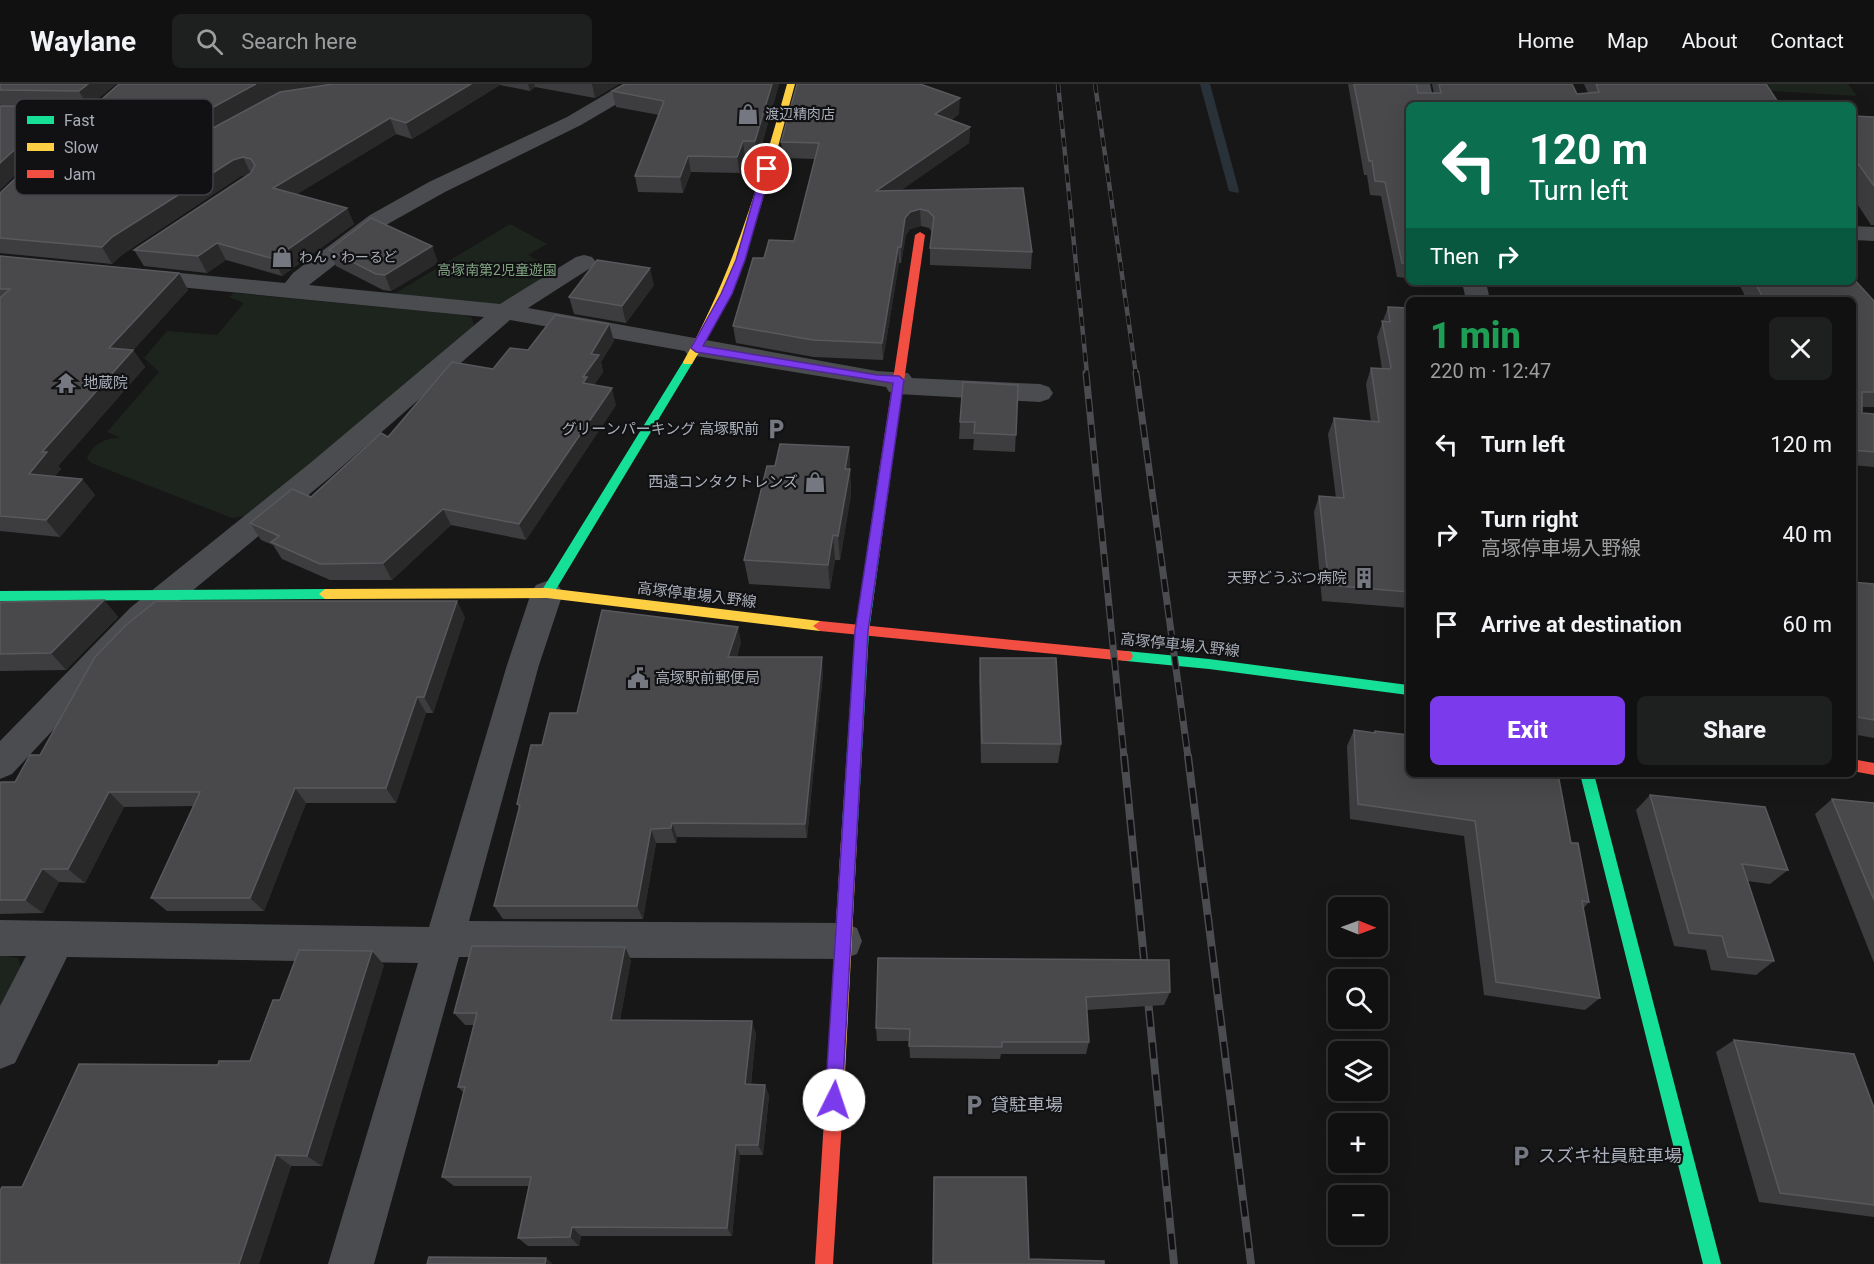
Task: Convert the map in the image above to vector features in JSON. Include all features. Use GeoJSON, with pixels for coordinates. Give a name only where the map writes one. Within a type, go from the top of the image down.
{"type":"FeatureCollection","features":[{"type":"Feature","properties":{"kind":"street"},"geometry":{"type":"LineString","coordinates":[[114,99],[132,84]]}},
{"type":"Feature","properties":{"kind":"street"},"geometry":{"type":"LineString","coordinates":[[291,291],[302,278],[378,220],[437,188],[574,121],[637,84]]}},
{"type":"Feature","properties":{"kind":"street"},"geometry":{"type":"LineString","coordinates":[[351,1264],[523,665],[547,593],[697,347],[726,294],[741,260],[791,84]]}},
{"type":"Feature","properties":{"kind":"street"},"geometry":{"type":"LineString","coordinates":[[1420,84],[1424,102]]}},
{"type":"Feature","properties":{"kind":"street"},"geometry":{"type":"LineString","coordinates":[[0,205],[15,191]]}},
{"type":"Feature","properties":{"kind":"street"},"geometry":{"type":"LineString","coordinates":[[1856,233],[1874,234]]}},
{"type":"Feature","properties":{"kind":"street"},"geometry":{"type":"LineString","coordinates":[[824,1264],[862,631],[920,235]]}},
{"type":"Feature","properties":{"kind":"street"},"geometry":{"type":"LineString","coordinates":[[141,255],[119,274],[505,312],[898,383],[1040,393]]}},
{"type":"Feature","properties":{"kind":"street"},"geometry":{"type":"LineString","coordinates":[[0,764],[141,616],[319,471],[505,312],[584,262]]}},
{"type":"Feature","properties":{"kind":"street","name":"高塚停車場入野線"},"geometry":{"type":"LineString","coordinates":[[0,596],[547,593],[862,631],[1187,662],[1406,690]]}},
{"type":"Feature","properties":{"kind":"street"},"geometry":{"type":"LineString","coordinates":[[1856,766],[1874,769]]}},
{"type":"Feature","properties":{"kind":"street"},"geometry":{"type":"LineString","coordinates":[[1588,777],[1712,1264]]}},
{"type":"Feature","properties":{"kind":"street"},"geometry":{"type":"LineString","coordinates":[[0,938],[444,942],[843,941]]}},
{"type":"Feature","properties":{"kind":"street"},"geometry":{"type":"LineString","coordinates":[[0,1048],[56,938]]}},
{"type":"Feature","properties":{"kind":"green space"},"geometry":{"type":"Polygon","coordinates":[[[1657,84],[1848,84],[1857,96],[1657,84]]]}},
{"type":"Feature","properties":{"kind":"green space","name":"高塚南第2児童遊園"},"geometry":{"type":"Polygon","coordinates":[[[510,224],[547,244],[528,255],[557,271],[508,302],[497,305],[394,294],[510,224]]]}},
{"type":"Feature","properties":{"kind":"green space"},"geometry":{"type":"Polygon","coordinates":[[[234,293],[463,315],[472,318],[474,325],[469,332],[309,466],[245,516],[232,518],[91,463],[87,458],[100,442],[121,438],[107,432],[159,372],[144,358],[167,331],[217,335],[244,303],[229,297],[234,293]]]}},
{"type":"Feature","properties":{"kind":"green space"},"geometry":{"type":"Polygon","coordinates":[[[0,955],[18,958],[21,968],[0,1013],[0,955]]]}},
{"type":"Feature","properties":{"kind":"building"},"geometry":{"type":"Polygon","coordinates":[[[0,84],[88,84],[79,91],[0,90],[0,84]]]}},
{"type":"Feature","properties":{"kind":"building"},"geometry":{"type":"Polygon","coordinates":[[[119,84],[256,84],[213,107],[213,99],[102,99],[119,84]]]}},
{"type":"Feature","properties":{"kind":"building"},"geometry":{"type":"Polygon","coordinates":[[[333,84],[471,84],[406,123],[390,118],[273,188],[347,208],[274,259],[217,243],[198,256],[134,250],[251,173],[255,165],[251,159],[243,157],[233,160],[213,173],[213,128],[280,92],[333,84]]]}},
{"type":"Feature","properties":{"kind":"building"},"geometry":{"type":"Polygon","coordinates":[[[625,84],[772,84],[755,141],[743,141],[737,157],[688,156],[680,177],[635,176],[664,101],[612,91],[625,84]]]}},
{"type":"Feature","properties":{"kind":"building"},"geometry":{"type":"Polygon","coordinates":[[[797,84],[920,84],[960,98],[935,114],[970,127],[876,191],[1023,188],[1032,252],[930,248],[934,217],[928,211],[920,209],[910,212],[905,218],[882,343],[813,340],[733,326],[753,258],[764,258],[769,240],[794,241],[819,143],[781,142],[797,84]]]}},
{"type":"Feature","properties":{"kind":"building"},"geometry":{"type":"Polygon","coordinates":[[[1354,84],[1416,84],[1418,93],[1441,93],[1439,84],[1572,84],[1577,94],[1599,92],[1596,84],[1766,84],[1778,102],[1406,102],[1406,263],[1402,263],[1385,182],[1375,181],[1372,161],[1369,161],[1354,84]]]}},
{"type":"Feature","properties":{"kind":"building"},"geometry":{"type":"Polygon","coordinates":[[[0,106],[15,106],[15,149],[0,163],[0,106]]]}},
{"type":"Feature","properties":{"kind":"building"},"geometry":{"type":"Polygon","coordinates":[[[1856,116],[1874,117],[1874,186],[1856,161],[1856,116]]]}},
{"type":"Feature","properties":{"kind":"building"},"geometry":{"type":"Polygon","coordinates":[[[15,179],[15,195],[178,195],[112,237],[102,247],[0,238],[0,193],[15,179]]]}},
{"type":"Feature","properties":{"kind":"building"},"geometry":{"type":"Polygon","coordinates":[[[371,218],[432,246],[385,275],[376,274],[329,250],[371,218]]]}},
{"type":"Feature","properties":{"kind":"building"},"geometry":{"type":"Polygon","coordinates":[[[0,256],[179,273],[109,348],[133,350],[42,452],[47,452],[29,474],[82,479],[46,520],[0,516],[0,298],[10,289],[0,289],[0,256]]]}},
{"type":"Feature","properties":{"kind":"building"},"geometry":{"type":"Polygon","coordinates":[[[597,260],[650,268],[622,306],[569,297],[597,260]]]}},
{"type":"Feature","properties":{"kind":"building"},"geometry":{"type":"Polygon","coordinates":[[[1856,281],[1874,301],[1874,392],[1862,392],[1862,413],[1874,414],[1874,452],[1856,450],[1856,297],[1762,297],[1756,285],[1856,285],[1856,281]]]}},
{"type":"Feature","properties":{"kind":"building"},"geometry":{"type":"Polygon","coordinates":[[[1388,307],[1406,308],[1406,592],[1329,585],[1319,496],[1344,498],[1334,418],[1379,422],[1371,368],[1390,369],[1391,367],[1382,321],[1390,322],[1388,307]]]}},
{"type":"Feature","properties":{"kind":"building"},"geometry":{"type":"Polygon","coordinates":[[[555,315],[609,324],[591,354],[599,355],[583,377],[587,377],[583,383],[612,388],[519,524],[443,509],[383,563],[320,564],[271,542],[279,536],[250,523],[292,489],[311,497],[381,433],[388,437],[452,362],[493,369],[510,348],[528,350],[555,315]]]}},
{"type":"Feature","properties":{"kind":"building"},"geometry":{"type":"Polygon","coordinates":[[[963,382],[1018,385],[1016,435],[974,433],[975,422],[960,422],[963,382]]]}},
{"type":"Feature","properties":{"kind":"building"},"geometry":{"type":"Polygon","coordinates":[[[780,444],[849,447],[845,469],[850,469],[838,536],[833,535],[828,565],[744,560],[767,466],[775,466],[780,444]]]}},
{"type":"Feature","properties":{"kind":"building"},"geometry":{"type":"Polygon","coordinates":[[[1856,582],[1874,584],[1874,720],[1856,717],[1856,582]]]}},
{"type":"Feature","properties":{"kind":"building"},"geometry":{"type":"Polygon","coordinates":[[[104,600],[51,653],[0,654],[0,602],[104,600]]]}},
{"type":"Feature","properties":{"kind":"building"},"geometry":{"type":"Polygon","coordinates":[[[156,601],[457,601],[424,697],[417,697],[386,788],[295,788],[250,898],[151,898],[200,792],[109,792],[68,869],[42,869],[25,900],[0,900],[1,782],[15,782],[30,755],[40,755],[95,657],[126,625],[156,601]]]}},
{"type":"Feature","properties":{"kind":"building"},"geometry":{"type":"Polygon","coordinates":[[[602,610],[738,627],[728,657],[822,657],[805,824],[672,823],[671,828],[651,829],[637,906],[494,906],[520,805],[517,804],[531,745],[542,745],[550,713],[577,713],[602,610]]]}},
{"type":"Feature","properties":{"kind":"building"},"geometry":{"type":"Polygon","coordinates":[[[980,658],[1056,658],[1061,744],[982,743],[980,658]]]}},
{"type":"Feature","properties":{"kind":"building"},"geometry":{"type":"Polygon","coordinates":[[[1354,730],[1406,735],[1406,777],[1559,777],[1571,843],[1578,843],[1589,902],[1582,901],[1600,998],[1496,982],[1475,821],[1358,804],[1354,730]]]}},
{"type":"Feature","properties":{"kind":"building"},"geometry":{"type":"Polygon","coordinates":[[[1650,795],[1765,807],[1788,870],[1742,864],[1774,961],[1728,957],[1722,936],[1689,933],[1650,795]]]}},
{"type":"Feature","properties":{"kind":"building"},"geometry":{"type":"Polygon","coordinates":[[[1832,799],[1874,803],[1874,900],[1832,799]]]}},
{"type":"Feature","properties":{"kind":"building"},"geometry":{"type":"Polygon","coordinates":[[[472,946],[625,947],[611,1020],[752,1021],[745,1084],[765,1085],[758,1145],[736,1145],[727,1228],[572,1227],[570,1237],[518,1238],[531,1177],[442,1177],[465,1087],[458,1087],[477,1013],[454,1013],[472,946]]]}},
{"type":"Feature","properties":{"kind":"building"},"geometry":{"type":"Polygon","coordinates":[[[299,950],[372,951],[307,1156],[276,1155],[239,1264],[0,1264],[0,1191],[2,1187],[22,1187],[79,1064],[218,1065],[219,1061],[250,1061],[273,1000],[280,1000],[299,950]]]}},
{"type":"Feature","properties":{"kind":"building"},"geometry":{"type":"Polygon","coordinates":[[[878,958],[1169,960],[1170,992],[1086,997],[1089,1042],[1002,1042],[1002,1047],[909,1046],[910,1029],[876,1028],[878,958]]]}},
{"type":"Feature","properties":{"kind":"building"},"geometry":{"type":"Polygon","coordinates":[[[1734,1040],[1854,1054],[1874,1108],[1874,1205],[1780,1193],[1734,1040]]]}},
{"type":"Feature","properties":{"kind":"building"},"geometry":{"type":"Polygon","coordinates":[[[934,1177],[1026,1177],[1029,1259],[1104,1261],[1104,1264],[933,1264],[934,1177]]]}},
{"type":"Feature","properties":{"kind":"building"},"geometry":{"type":"Polygon","coordinates":[[[429,1257],[546,1258],[545,1264],[427,1264],[429,1257]]]}},
{"type":"Feature","properties":{"kind":"waterway"},"geometry":{"type":"LineString","coordinates":[[1205,84],[1234,191]]}},
{"type":"Feature","properties":{"kind":"railway"},"geometry":{"type":"LineString","coordinates":[[1058,84],[1087,374]]}},
{"type":"Feature","properties":{"kind":"railway"},"geometry":{"type":"LineString","coordinates":[[1095,84],[1136,374]]}},
{"type":"Feature","properties":{"kind":"railway"},"geometry":{"type":"LineString","coordinates":[[1086,373],[1124,757]]}},
{"type":"Feature","properties":{"kind":"railway"},"geometry":{"type":"LineString","coordinates":[[1136,373],[1188,757]]}},
{"type":"Feature","properties":{"kind":"railway"},"geometry":{"type":"LineString","coordinates":[[1124,756],[1174,1264]]}},
{"type":"Feature","properties":{"kind":"railway"},"geometry":{"type":"LineString","coordinates":[[1188,756],[1251,1264]]}},
{"type":"Feature","properties":{"kind":"traffic: fast"},"geometry":{"type":"LineString","coordinates":[[547,593],[688,362]]}},
{"type":"Feature","properties":{"kind":"traffic: fast"},"geometry":{"type":"LineString","coordinates":[[849,840],[862,631],[886,465]]}},
{"type":"Feature","properties":{"kind":"traffic: fast"},"geometry":{"type":"LineString","coordinates":[[0,596],[325,594]]}},
{"type":"Feature","properties":{"kind":"traffic: fast"},"geometry":{"type":"LineString","coordinates":[[1126,656],[1209,664],[1406,690]]}},
{"type":"Feature","properties":{"kind":"traffic: fast"},"geometry":{"type":"LineString","coordinates":[[1588,777],[1712,1264]]}},
{"type":"Feature","properties":{"kind":"traffic: slow"},"geometry":{"type":"LineString","coordinates":[[688,362],[707,329],[737,262],[761,191],[791,84]]}},
{"type":"Feature","properties":{"kind":"traffic: slow"},"geometry":{"type":"LineString","coordinates":[[325,594],[547,593],[820,626]]}},
{"type":"Feature","properties":{"kind":"traffic: slow"},"geometry":{"type":"LineString","coordinates":[[836,1072],[849,840]]}},
{"type":"Feature","properties":{"kind":"traffic: jam"},"geometry":{"type":"LineString","coordinates":[[886,465],[920,235]]}},
{"type":"Feature","properties":{"kind":"traffic: jam"},"geometry":{"type":"LineString","coordinates":[[820,626],[1126,656]]}},
{"type":"Feature","properties":{"kind":"traffic: jam"},"geometry":{"type":"LineString","coordinates":[[1856,766],[1874,769]]}},
{"type":"Feature","properties":{"kind":"traffic: jam"},"geometry":{"type":"LineString","coordinates":[[824,1264],[836,1072]]}},
{"type":"Feature","properties":{"kind":"place","name":"渡辺精肉店"},"geometry":{"type":"Point","coordinates":[748,114]}},
{"type":"Feature","properties":{"kind":"place","name":"わん・わーるど"},"geometry":{"type":"Point","coordinates":[282,257]}},
{"type":"Feature","properties":{"kind":"place","name":"地蔵院"},"geometry":{"type":"Point","coordinates":[66,383]}},
{"type":"Feature","properties":{"kind":"place","name":"グリーンパーキング 高塚駅前"},"geometry":{"type":"Point","coordinates":[776,429]}},
{"type":"Feature","properties":{"kind":"place","name":"西遠コンタクトレンズ"},"geometry":{"type":"Point","coordinates":[815,482]}},
{"type":"Feature","properties":{"kind":"place","name":"天野どうぶつ病院"},"geometry":{"type":"Point","coordinates":[1364,578]}},
{"type":"Feature","properties":{"kind":"place","name":"高塚駅前郵便局"},"geometry":{"type":"Point","coordinates":[638,678]}},
{"type":"Feature","properties":{"kind":"place","name":"貸駐車場"},"geometry":{"type":"Point","coordinates":[974,1105]}},
{"type":"Feature","properties":{"kind":"place","name":"スズキ社員駐車場"},"geometry":{"type":"Point","coordinates":[1521,1156]}},
{"type":"Feature","properties":{"kind":"route"},"geometry":{"type":"LineString","coordinates":[[767,169],[741,260],[708,330],[696,348],[899,380],[862,631],[834,1100]]}}]}
